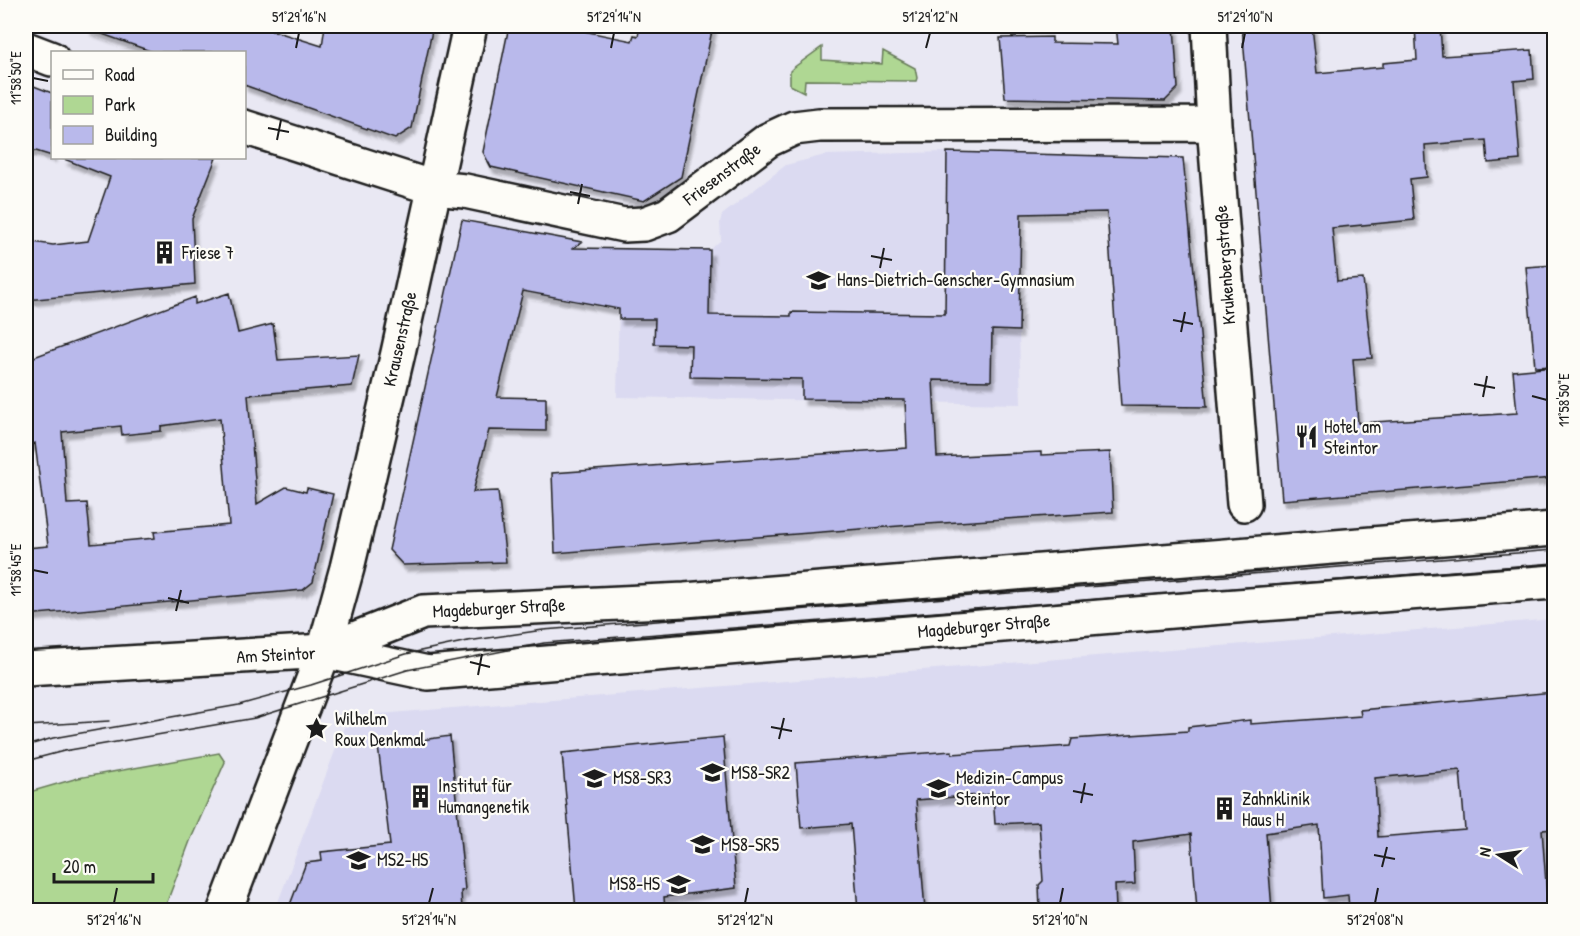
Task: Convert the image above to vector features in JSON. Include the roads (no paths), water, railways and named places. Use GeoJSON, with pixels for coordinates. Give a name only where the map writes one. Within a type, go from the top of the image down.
{"type":"FeatureCollection","features":[{"type":"Feature","properties":{"kind":"street","name":"Krausenstraße"},"geometry":{"type":"LineString","coordinates":[[324,651],[395,364],[470,26]]}},
{"type":"Feature","properties":{"kind":"street","name":"Krukenbergstraße"},"geometry":{"type":"LineString","coordinates":[[1209,26],[1214,124],[1244,504]]}},
{"type":"Feature","properties":{"kind":"street"},"geometry":{"type":"LineString","coordinates":[[26,49],[51,59]]}},
{"type":"Feature","properties":{"kind":"street","name":"Friesenstraße"},"geometry":{"type":"LineString","coordinates":[[246,128],[434,188],[465,191],[624,225],[644,224],[668,215],[768,140],[794,128],[819,125],[1214,124]]}},
{"type":"Feature","properties":{"kind":"street","name":"Magdeburger Straße"},"geometry":{"type":"LineString","coordinates":[[324,651],[423,612],[685,600],[1554,530]]}},
{"type":"Feature","properties":{"kind":"street","name":"Magdeburger Straße"},"geometry":{"type":"LineString","coordinates":[[324,651],[428,673],[1184,610],[1554,582]]}},
{"type":"Feature","properties":{"kind":"street","name":"Am Steintor"},"geometry":{"type":"LineString","coordinates":[[26,669],[324,651],[225,910]]}},
{"type":"Feature","properties":{"kind":"tram line"},"geometry":{"type":"LineString","coordinates":[[26,746],[53,738],[239,705],[311,685],[406,654],[468,641],[543,630],[1554,550]]}},
{"type":"Feature","properties":{"kind":"tram line"},"geometry":{"type":"LineString","coordinates":[[26,761],[64,751],[255,718],[407,670],[544,643],[1554,563]]}},
{"type":"Feature","properties":{"kind":"tram line"},"geometry":{"type":"LineString","coordinates":[[26,726],[109,721]]}},
{"type":"Feature","properties":{"kind":"place","name":"Friese 7"},"geometry":{"type":"Point","coordinates":[164,253]}},
{"type":"Feature","properties":{"kind":"place","name":"Hans-Dietrich-Genscher-Gymnasium"},"geometry":{"type":"Point","coordinates":[819,280]}},
{"type":"Feature","properties":{"kind":"place","name":"Hotel am Steintor"},"geometry":{"type":"Point","coordinates":[1306,437]}},
{"type":"Feature","properties":{"kind":"place","name":"Wilhelm Roux Denkmal"},"geometry":{"type":"Point","coordinates":[317,729]}},
{"type":"Feature","properties":{"kind":"place","name":"MS8-SR2"},"geometry":{"type":"Point","coordinates":[713,773]}},
{"type":"Feature","properties":{"kind":"place","name":"MS8-SR3"},"geometry":{"type":"Point","coordinates":[595,778]}},
{"type":"Feature","properties":{"kind":"place","name":"Medizin-Campus Steintor"},"geometry":{"type":"Point","coordinates":[938,788]}},
{"type":"Feature","properties":{"kind":"place","name":"Institut für Humangenetik"},"geometry":{"type":"Point","coordinates":[420,796]}},
{"type":"Feature","properties":{"kind":"place","name":"Zahnklinik Haus H"},"geometry":{"type":"Point","coordinates":[1224,809]}},
{"type":"Feature","properties":{"kind":"place","name":"MS8-SR5"},"geometry":{"type":"Point","coordinates":[703,845]}},
{"type":"Feature","properties":{"kind":"place","name":"MS2-HS"},"geometry":{"type":"Point","coordinates":[359,860]}},
{"type":"Feature","properties":{"kind":"place","name":"MS8-HS"},"geometry":{"type":"Point","coordinates":[678,884]}}]}
